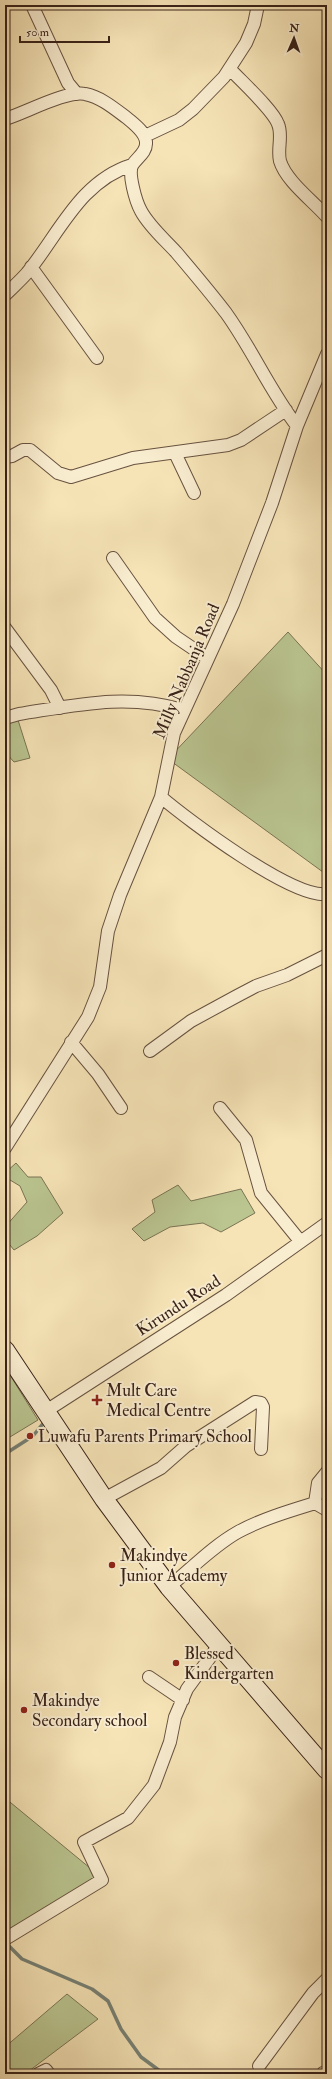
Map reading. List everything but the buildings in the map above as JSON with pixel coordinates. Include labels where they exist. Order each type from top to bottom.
[{"type":"main road","points":[[5,1350],[104,1499],[169,1587],[327,1770]]},
{"type":"street","points":[[32,5],[68,83],[78,94]]},
{"type":"street","points":[[146,136],[179,120],[193,109],[230,69],[246,43],[254,24],[258,5]]},
{"type":"street","points":[[230,69],[260,99],[278,124],[280,161],[288,176],[327,217]]},
{"type":"street","points":[[5,119],[72,94],[85,94],[96,97],[112,107],[132,122],[146,136],[144,152],[132,165],[111,174],[80,199],[31,267],[5,295]]},
{"type":"street","points":[[132,165],[132,183],[140,210],[148,222],[188,266],[226,314],[254,355],[297,426]]},
{"type":"street","points":[[31,267],[97,358]]},
{"type":"street","name":"Milly Nabbanja Road","points":[[5,1148],[88,1017],[96,999],[100,987],[108,931],[120,895],[161,797],[173,739],[183,710],[233,604],[272,502],[297,426],[327,354]]},
{"type":"street","points":[[5,456],[12,456],[23,450],[30,450],[58,473],[71,477],[133,458],[228,445],[241,440],[286,410]]},
{"type":"street","points":[[175,453],[194,493]]},
{"type":"street","points":[[113,558],[155,618],[176,637],[207,658]]},
{"type":"street","points":[[5,628],[51,690],[60,708]]},
{"type":"street","points":[[5,718],[60,708],[128,700],[160,703],[183,710]]},
{"type":"street","points":[[161,797],[220,842],[255,864],[313,893],[327,894]]},
{"type":"street","points":[[150,1050],[191,1021],[237,996],[256,986],[287,975],[327,955]]},
{"type":"street","points":[[71,1042],[98,1074],[121,1108]]},
{"type":"street","points":[[220,1108],[246,1140],[261,1193],[300,1241]]},
{"type":"street","name":"Kirundu Road","points":[[46,1411],[226,1295],[327,1223]]},
{"type":"street","points":[[104,1499],[161,1468],[186,1446],[255,1402],[261,1403],[263,1407],[261,1449]]},
{"type":"street","points":[[315,1503],[318,1483],[327,1472]]},
{"type":"street","points":[[169,1587],[237,1533],[271,1517],[315,1503],[327,1510]]},
{"type":"street","points":[[6,1939],[102,1880],[84,1842],[128,1818],[154,1785],[170,1742],[175,1717],[187,1689],[198,1671],[219,1645]]},
{"type":"street","points":[[149,1677],[183,1700]]},
{"type":"street","points":[[259,2066],[313,1993],[327,1979]]},
{"type":"street","points":[[38,2074],[46,2070],[49,2074]]},
{"type":"green space","points":[[288,632],[327,675],[327,875],[168,759]]},
{"type":"green space","points":[[18,720],[30,758],[14,762],[5,752],[5,724]]},
{"type":"green space","points":[[16,1163],[28,1177],[41,1177],[63,1213],[37,1236],[14,1250],[5,1239],[5,1227],[27,1202],[20,1186],[5,1177],[5,1173]]},
{"type":"green space","points":[[178,1185],[191,1201],[241,1189],[255,1213],[221,1232],[203,1223],[170,1227],[144,1241],[132,1229],[155,1212],[152,1200]]},
{"type":"green space","points":[[5,1367],[38,1420],[5,1440]]},
{"type":"green space","points":[[5,1798],[90,1868],[95,1879],[5,1932]]},
{"type":"green space","points":[[67,1994],[98,2019],[25,2074],[5,2074],[5,2047]]},
{"type":"waterway","points":[[5,1454],[33,1436],[45,1421]]},
{"type":"waterway","points":[[5,1942],[22,1959],[92,1989],[108,2001],[121,2029],[141,2057],[164,2074]]},
{"type":"place","name":"Mult Care Medical Centre","points":[[97,1400]]},
{"type":"place","name":"Luwafu Parents Primary School","points":[[30,1436]]},
{"type":"place","name":"Makindye Junior Academy","points":[[112,1565]]},
{"type":"place","name":"Blessed Kindergarten","points":[[176,1663]]},
{"type":"place","name":"Makindye Secondary school","points":[[24,1710]]}]
